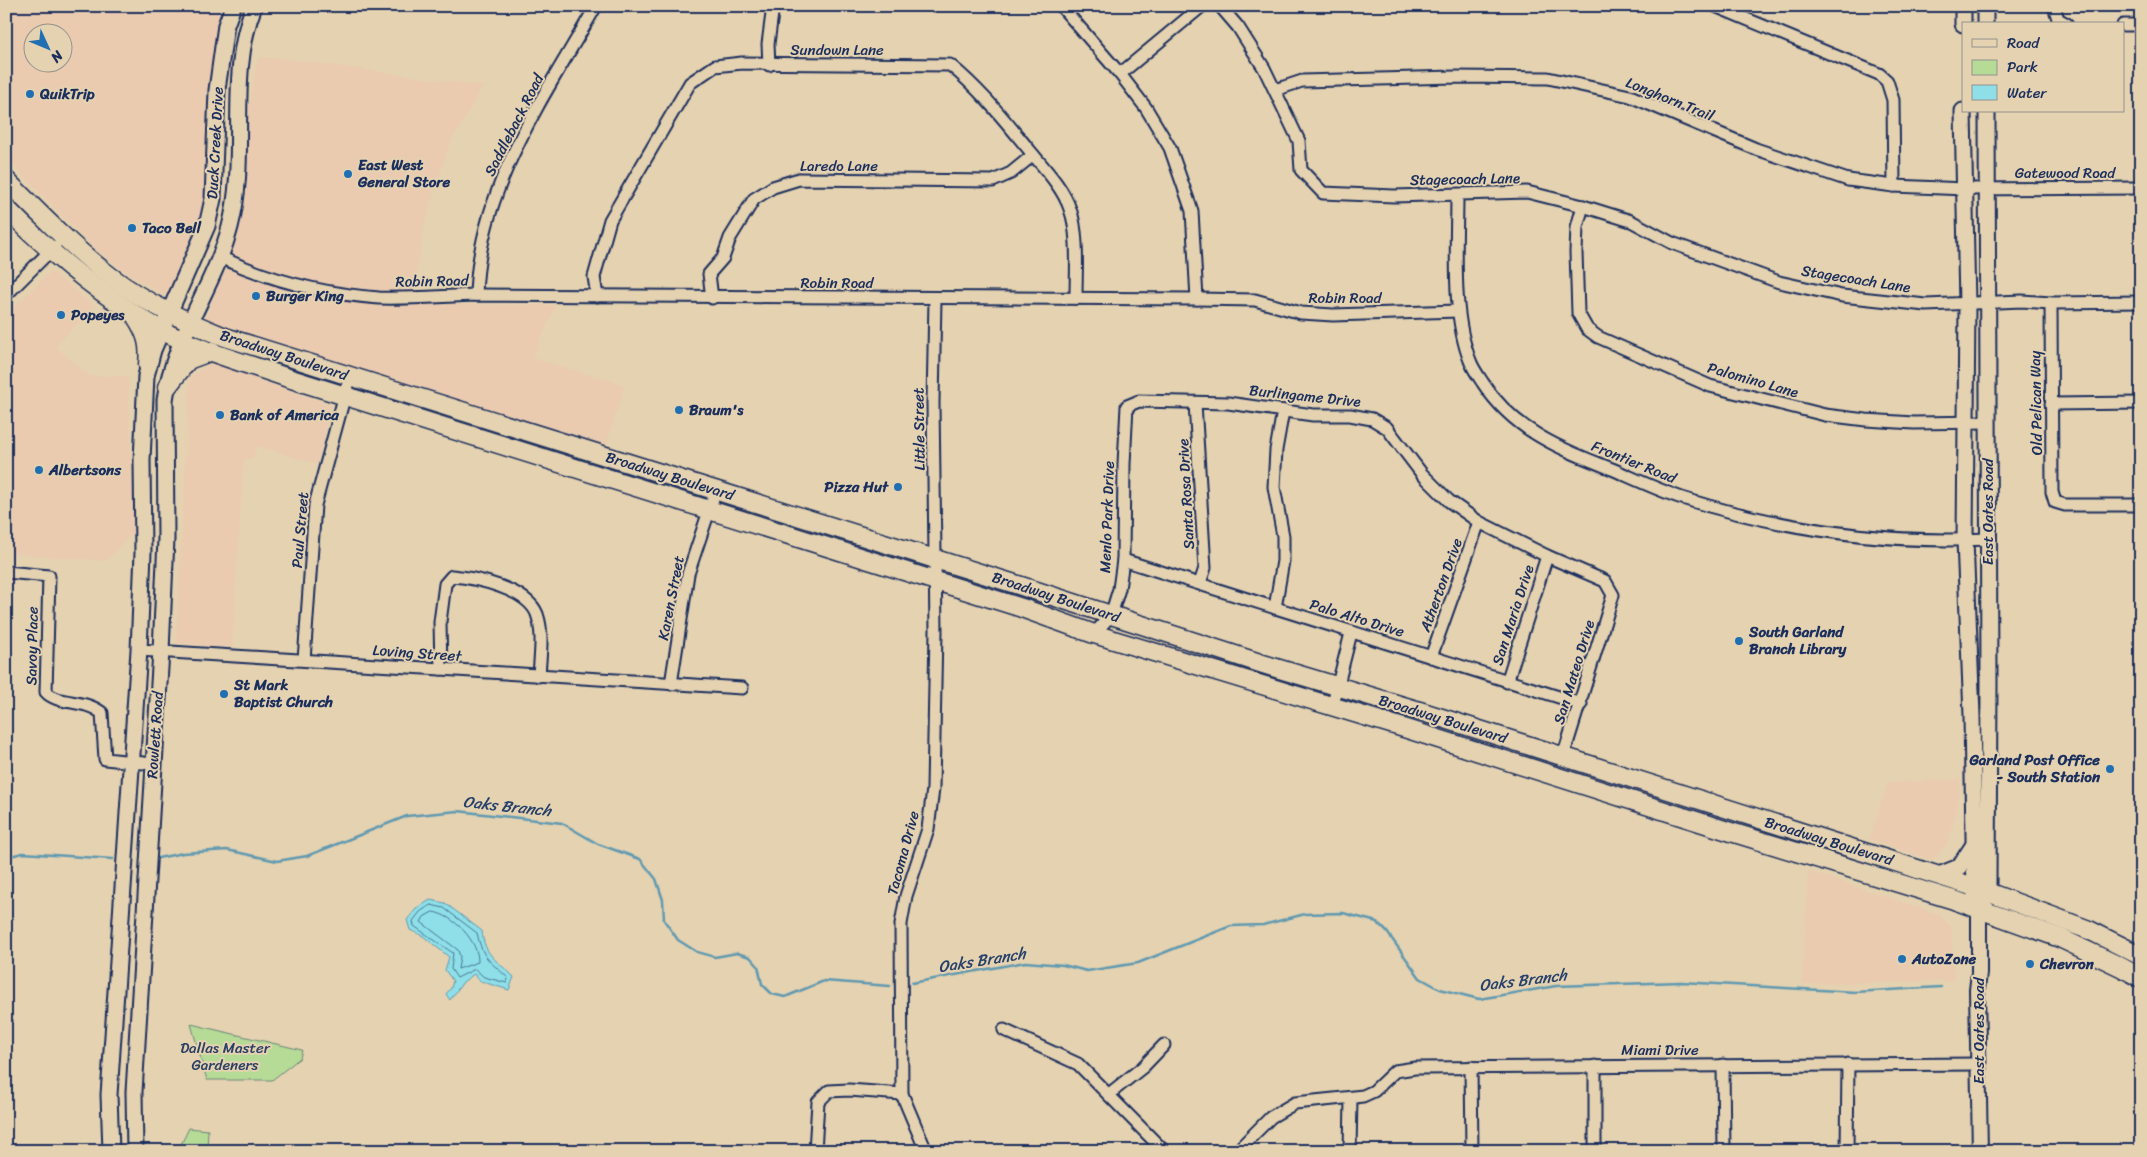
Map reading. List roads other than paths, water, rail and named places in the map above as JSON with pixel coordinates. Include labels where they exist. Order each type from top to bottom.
[{"type":"main road","name":"Duck Creek Drive","points":[[162,330],[204,238],[213,199],[217,90],[226,26],[232,6]]},
{"type":"main road","name":"Duck Creek Drive","points":[[191,323],[207,292],[230,227],[235,199],[238,90],[248,20],[254,6]]},
{"type":"main road","points":[[1963,6],[1964,22]]},
{"type":"main road","points":[[1985,6],[1985,22]]},
{"type":"main road","name":"East Oates Road","points":[[1964,112],[1967,305],[1965,540],[1972,716],[1974,845],[1981,889]]},
{"type":"main road","name":"East Oates Road","points":[[1979,910],[1989,716],[1989,188],[1987,112]]},
{"type":"main road","name":"Broadway Boulevard","points":[[6,180],[63,238],[112,278],[170,313],[225,337],[1981,889],[2089,930],[2141,956]]},
{"type":"main road","name":"Broadway Boulevard","points":[[6,208],[49,252],[95,288],[162,330],[212,351],[471,436],[1022,608],[1094,634],[1945,897],[2060,938],[2121,966],[2141,978]]},
{"type":"main road","points":[[133,312],[146,333],[150,345],[148,365]]},
{"type":"main road","name":"Rowlett Road","points":[[135,1151],[134,1092],[152,764],[161,651],[165,512],[164,424],[167,387],[183,340],[191,323]]},
{"type":"main road","name":"Rowlett Road","points":[[111,1151],[109,1095],[139,650],[143,552],[143,402],[148,365],[162,330]]},
{"type":"main road","points":[[167,387],[188,360],[212,351]]},
{"type":"main road","points":[[471,436],[478,416]]},
{"type":"main road","points":[[142,512],[165,512]]},
{"type":"main road","points":[[1972,716],[1989,716]]},
{"type":"main road","points":[[1939,876],[1959,867],[1974,845]]},
{"type":"main road","points":[[114,1008],[139,1010]]},
{"type":"street","name":"Saddleback Road","points":[[476,295],[476,267],[489,211],[510,159],[596,6]]},
{"type":"street","points":[[769,65],[768,44],[773,6]]},
{"type":"street","points":[[1061,6],[1120,74],[1170,148],[1192,211],[1197,299]]},
{"type":"street","points":[[1120,74],[1202,6]]},
{"type":"street","name":"Stagecoach Lane","points":[[1220,6],[1238,27],[1264,68],[1299,141],[1301,170],[1323,194],[1394,196],[1527,192],[1583,206],[1631,222],[1672,243],[1779,282],[1842,296],[1926,304],[1967,305],[2022,301],[2051,303],[2141,302]]},
{"type":"street","points":[[1714,6],[1879,74],[1887,81],[1893,100],[1894,186]]},
{"type":"street","points":[[2054,6],[2058,19],[2063,22]]},
{"type":"street","points":[[2124,25],[2141,25]]},
{"type":"street","name":"Sundown Lane","points":[[597,296],[594,278],[610,220],[690,83],[714,66],[742,63],[769,65],[950,65],[971,82],[997,110],[1062,193],[1071,210],[1076,297]]},
{"type":"street","name":"Longhorn Trail","points":[[1275,90],[1302,81],[1455,77],[1548,78],[1630,96],[1756,149],[1848,180],[1894,186],[1965,189],[1989,188]]},
{"type":"street","name":"Laredo Lane","points":[[712,298],[709,274],[723,258],[730,238],[754,199],[773,187],[799,179],[993,181],[1011,173],[1033,155]]},
{"type":"street","name":"Gatewood Road","points":[[1989,188],[2141,188]]},
{"type":"street","name":"Frontier Road","points":[[1457,195],[1458,311],[1471,364],[1492,397],[1511,417],[1533,434],[1586,459],[1681,497],[1772,523],[1859,536],[1919,540],[1988,539]]},
{"type":"street","name":"Palomino Lane","points":[[1583,206],[1577,227],[1578,313],[1587,329],[1598,337],[1710,386],[1825,415],[1905,422],[1988,422]]},
{"type":"street","points":[[6,296],[63,238]]},
{"type":"street","name":"Robin Road","points":[[220,257],[244,268],[300,286],[371,296],[476,295],[935,299],[1076,297],[1255,300],[1301,313],[1333,315],[1458,311]]},
{"type":"street","name":"Little Street","points":[[935,299],[933,403],[936,559]]},
{"type":"street","name":"Old Pelican Way","points":[[2051,303],[2052,492],[2055,502],[2065,505],[2141,505]]},
{"type":"street","name":"Paul Street","points":[[304,660],[315,505],[350,376]]},
{"type":"street","name":"Burlingame Drive","points":[[1139,401],[1228,403],[1283,411],[1350,415],[1372,419],[1387,428],[1422,474],[1449,501],[1479,522],[1547,556],[1605,581],[1613,595]]},
{"type":"street","name":"Menlo Park Drive","points":[[1094,634],[1111,615],[1119,589],[1123,560],[1127,406],[1139,401]]},
{"type":"street","name":"Santa Rosa Drive","points":[[1196,402],[1205,568],[1200,583]]},
{"type":"street","points":[[2052,404],[2141,403]]},
{"type":"street","points":[[1275,608],[1283,561],[1283,536],[1274,487],[1276,450],[1283,411]]},
{"type":"street","name":"Karen Street","points":[[671,684],[688,574],[716,490]]},
{"type":"street","name":"Atherton Drive","points":[[1431,657],[1479,522]]},
{"type":"street","name":"San Maria Drive","points":[[1507,682],[1547,556]]},
{"type":"street","name":"Tacoma Drive","points":[[926,1151],[902,1094],[901,924],[906,896],[928,828],[932,789],[936,559]]},
{"type":"street","name":"Palo Alto Drive","points":[[1123,560],[1581,704]]},
{"type":"street","name":"Savoy Place","points":[[6,572],[49,576],[46,692],[51,697],[94,706],[102,713],[104,759],[152,764]]},
{"type":"street","points":[[441,669],[440,622],[445,584],[452,576],[494,584],[526,599],[537,613],[541,637],[539,676]]},
{"type":"street","name":"San Mateo Drive","points":[[1563,757],[1581,704],[1613,595]]},
{"type":"street","points":[[1332,708],[1352,633]]},
{"type":"street","name":"Loving Street","points":[[139,650],[742,688]]},
{"type":"street","name":"East Oates Road","points":[[1979,910],[1979,973],[1977,990],[1980,1151]]},
{"type":"street","points":[[1004,1030],[1078,1064],[1164,1151]]},
{"type":"street","points":[[1109,1094],[1143,1067],[1164,1044]]},
{"type":"street","points":[[1847,1151],[1848,1064]]},
{"type":"street","name":"Miami Drive","points":[[1237,1151],[1271,1117],[1295,1103],[1351,1098],[1374,1091],[1395,1071],[1415,1068],[1979,1064]]},
{"type":"street","points":[[1723,1065],[1724,1151]]},
{"type":"street","points":[[1595,1066],[1595,1151]]},
{"type":"street","points":[[1471,1067],[1472,1151]]},
{"type":"street","points":[[815,1151],[818,1102],[829,1091],[849,1090],[902,1094]]},
{"type":"street","points":[[1350,1151],[1351,1098]]},
{"type":"water","points":[[430,900],[445,903],[482,931],[483,939],[489,952],[514,977],[509,990],[480,981],[474,974],[463,982],[450,1000],[446,994],[451,988],[453,981],[445,970],[449,957],[423,936],[410,930],[407,920],[416,909]]},
{"type":"waterway","name":"Oaks Branch","points":[[158,858],[183,853],[227,850],[277,861],[307,856],[407,816],[458,811],[562,823],[598,844],[640,859],[656,879],[663,900],[664,920],[678,940],[697,952],[715,957],[737,953],[750,957],[758,966],[762,984],[772,994],[785,997],[824,981],[890,986]]},
{"type":"waterway","name":"Oaks Branch","points":[[6,857],[23,853],[113,859]]},
{"type":"waterway","name":"Oaks Branch","points":[[912,983],[1025,962],[1063,965],[1087,971],[1138,963],[1231,926],[1263,925],[1305,914],[1343,913],[1377,922],[1387,932],[1420,978],[1440,989],[1479,999],[1556,986],[1681,982],[1855,992],[1941,987]]},
{"type":"place","name":"QuikTrip","points":[[30,94]]},
{"type":"place","name":"East West General Store","points":[[348,174]]},
{"type":"place","name":"Taco Bell","points":[[132,228]]},
{"type":"place","name":"Burger King","points":[[256,296]]},
{"type":"place","name":"Popeyes","points":[[61,315]]},
{"type":"place","name":"Braum's","points":[[679,410]]},
{"type":"place","name":"Bank of America","points":[[220,415]]},
{"type":"place","name":"Albertsons","points":[[39,470]]},
{"type":"place","name":"Pizza Hut","points":[[898,487]]},
{"type":"place","name":"South Garland Branch Library","points":[[1739,641]]},
{"type":"place","name":"St Mark Baptist Church","points":[[224,694]]},
{"type":"place","name":"Garland Post Office - South Station","points":[[2110,769]]},
{"type":"place","name":"AutoZone","points":[[1902,959]]},
{"type":"place","name":"Chevron","points":[[2030,964]]},
{"type":"park label","name":"Dallas Master Gardeners","points":[[225,1056]]}]
